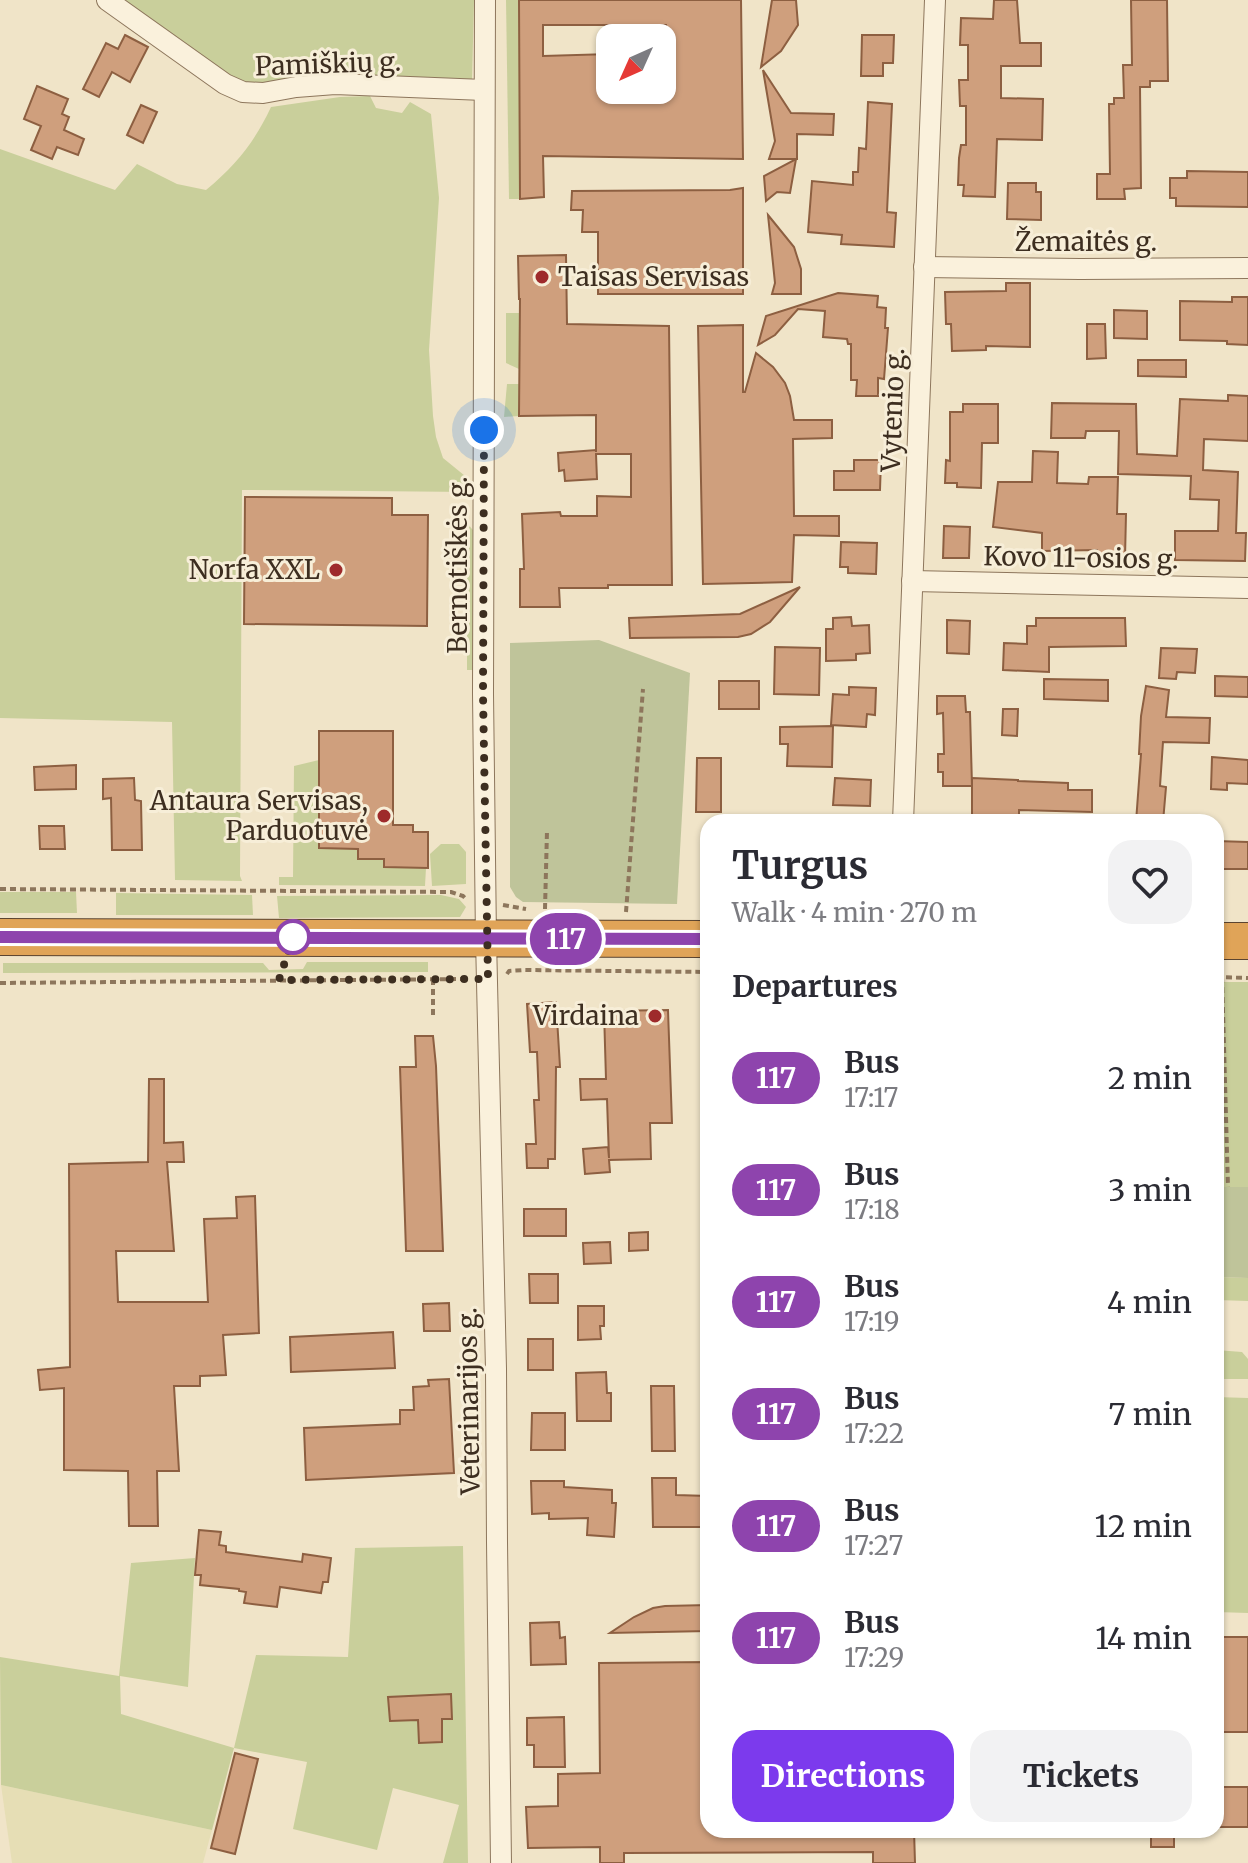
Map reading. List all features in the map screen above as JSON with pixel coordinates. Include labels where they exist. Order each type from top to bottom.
[{"type":"highway","points":[[0,937],[486,922],[700,938]]},
{"type":"highway","points":[[1224,941],[1248,941]]},
{"type":"street","name":"Pamiškių g.","points":[[107,0],[225,84],[243,92],[263,93],[335,84],[484,90]]},
{"type":"street","name":"Bernotiškės g.","points":[[485,0],[483,694],[486,922]]},
{"type":"street","name":"Vytenio g.","points":[[903,814],[935,0]]},
{"type":"street","name":"Žemaitės g.","points":[[924,267],[1248,268]]},
{"type":"street","name":"Kovo 11-osios g.","points":[[912,581],[1248,588]]},
{"type":"street","name":"Veterinarijos g.","points":[[486,922],[496,1369],[501,1863]]},
{"type":"path","points":[[626,912],[643,689]]},
{"type":"path","points":[[545,909],[547,831]]},
{"type":"path","points":[[0,889],[451,892],[463,896],[486,922],[507,905],[526,909]]},
{"type":"path","points":[[0,983],[502,979],[509,971],[524,970],[700,972]]},
{"type":"path","points":[[1224,977],[1248,978]]},
{"type":"path","points":[[433,979],[433,1016]]},
{"type":"path","points":[[1224,1094],[1228,1187]]},
{"type":"shaded area","points":[[1,1785],[212,1830],[203,1863],[12,1863]]},
{"type":"green space","points":[[120,0],[474,0],[472,82],[252,86],[229,78]]},
{"type":"green space","points":[[506,0],[519,0],[520,199],[509,199]]},
{"type":"green space","points":[[370,96],[376,108],[402,113],[410,102],[431,114],[439,198],[429,350],[433,416],[443,458],[470,480],[471,492],[242,490],[242,881],[175,880],[172,722],[0,718],[0,149],[115,190],[137,164],[177,184],[206,190],[243,153],[271,107]]},
{"type":"green space","points":[[506,313],[520,313],[519,369],[506,363]]},
{"type":"green space","points":[[507,384],[519,384],[519,416],[504,417]]},
{"type":"green space","points":[[467,523],[477,535],[476,670],[467,670]]},
{"type":"green space","points":[[599,640],[690,673],[677,904],[523,902],[510,887],[510,643]]},
{"type":"green space","points":[[319,760],[319,848],[358,849],[358,859],[384,859],[385,867],[426,868],[425,886],[279,885],[279,877],[293,877],[294,766]]},
{"type":"green space","points":[[441,844],[459,844],[466,852],[466,884],[432,886],[430,854]]},
{"type":"green space","points":[[0,892],[76,892],[77,913],[0,913]]},
{"type":"green space","points":[[116,893],[252,895],[253,915],[116,915]]},
{"type":"green space","points":[[441,895],[459,899],[466,907],[460,917],[279,918],[277,896]]},
{"type":"green space","points":[[307,962],[428,962],[428,972],[3,973],[3,963],[263,963],[269,970],[303,969]]},
{"type":"green space","points":[[1224,982],[1248,982],[1248,1187],[1224,1187]]},
{"type":"green space","points":[[1224,1187],[1248,1187],[1248,1278],[1224,1277]]},
{"type":"green space","points":[[1224,1277],[1248,1278],[1248,1301],[1224,1300]]},
{"type":"green space","points":[[1224,1351],[1242,1352],[1248,1359],[1248,1379],[1224,1379]]},
{"type":"green space","points":[[1224,1397],[1248,1398],[1248,1613],[1224,1612]]},
{"type":"green space","points":[[463,1546],[468,1863],[443,1863],[459,1805],[393,1788],[377,1850],[293,1829],[307,1762],[234,1748],[256,1655],[348,1657],[355,1548]]},
{"type":"green space","points":[[195,1558],[188,1687],[120,1676],[121,1714],[234,1748],[212,1830],[1,1785],[0,1657],[119,1676],[131,1563]]},
{"type":"building","points":[[519,0],[741,0],[743,159],[543,156],[544,197],[520,199]]},
{"type":"building","points":[[772,0],[796,0],[798,25],[781,51],[761,67]]},
{"type":"building","points":[[994,0],[1017,0],[1020,43],[1041,43],[1041,66],[1001,66],[1001,98],[1043,99],[1042,140],[997,139],[995,197],[963,196],[964,185],[958,185],[961,145],[966,145],[966,106],[960,106],[959,80],[968,80],[968,45],[960,45],[961,18],[993,19]]},
{"type":"building","points":[[1131,0],[1167,0],[1168,81],[1150,81],[1150,87],[1140,87],[1141,188],[1124,189],[1125,199],[1097,199],[1097,174],[1110,174],[1109,104],[1114,104],[1114,98],[1124,98],[1123,65],[1132,65]]},
{"type":"building","points":[[125,35],[148,47],[130,82],[112,72],[99,97],[83,89],[106,43],[118,49]]},
{"type":"building","points":[[862,35],[894,35],[893,63],[883,63],[883,76],[861,76]]},
{"type":"building","points":[[763,70],[791,113],[834,114],[833,135],[797,134],[797,159],[769,159],[775,141]]},
{"type":"building","points":[[37,86],[68,99],[62,114],[69,117],[64,130],[84,139],[78,155],[57,147],[52,159],[31,150],[41,126],[24,119]]},
{"type":"building","points":[[868,102],[892,104],[887,212],[896,213],[894,247],[841,244],[842,235],[808,232],[812,181],[853,185],[853,172],[858,172],[859,148],[866,149]]},
{"type":"building","points":[[141,105],[157,112],[143,143],[127,135]]},
{"type":"building","points":[[796,159],[790,193],[777,192],[766,201],[764,176]]},
{"type":"building","points":[[1187,171],[1248,172],[1248,207],[1176,206],[1176,198],[1170,198],[1170,178],[1187,178]]},
{"type":"building","points":[[1008,183],[1036,183],[1036,192],[1041,192],[1041,220],[1007,219]]},
{"type":"building","points":[[743,188],[743,294],[598,294],[598,232],[582,232],[583,210],[571,210],[572,191]]},
{"type":"building","points":[[768,215],[794,247],[801,269],[801,294],[772,294],[775,283]]},
{"type":"building","points":[[566,255],[567,324],[669,326],[672,585],[559,588],[560,607],[520,607],[520,569],[524,569],[522,514],[560,512],[561,516],[597,516],[597,496],[631,497],[631,454],[596,454],[597,479],[565,481],[564,470],[559,471],[558,453],[596,450],[596,415],[519,416],[518,256]]},
{"type":"building","points":[[1006,283],[1030,283],[1030,347],[986,346],[986,350],[952,351],[951,324],[946,324],[945,292],[1006,291]]},
{"type":"building","points":[[838,293],[878,296],[877,307],[886,308],[885,328],[888,328],[884,379],[878,378],[878,396],[856,396],[857,380],[851,380],[851,344],[847,339],[823,337],[825,311],[798,309],[775,335],[758,345],[766,316]]},
{"type":"building","points":[[1232,297],[1248,297],[1248,345],[1227,344],[1227,341],[1180,340],[1180,301],[1232,302]]},
{"type":"building","points":[[1114,310],[1147,311],[1147,339],[1114,338]]},
{"type":"building","points":[[1087,324],[1105,324],[1106,358],[1087,359]]},
{"type":"building","points":[[743,325],[743,392],[756,353],[773,367],[785,383],[794,420],[832,420],[832,438],[793,439],[794,516],[839,516],[839,536],[794,535],[792,582],[703,584],[698,326]]},
{"type":"building","points":[[1138,360],[1186,360],[1186,377],[1138,376]]},
{"type":"building","points":[[1228,395],[1248,396],[1248,441],[1204,439],[1203,470],[1238,472],[1236,533],[1246,533],[1245,561],[1175,560],[1175,531],[1218,531],[1219,500],[1190,499],[1191,476],[1118,474],[1119,431],[1086,431],[1085,438],[1051,438],[1052,403],[1136,404],[1137,454],[1177,456],[1180,399],[1228,401]]},
{"type":"building","points":[[963,404],[998,404],[998,443],[982,443],[981,488],[945,483],[946,460],[950,461],[950,412],[963,412]]},
{"type":"building","points":[[1033,451],[1058,452],[1057,483],[1088,484],[1089,477],[1118,477],[1117,514],[1126,514],[1125,558],[1097,558],[1097,550],[1042,551],[1042,533],[993,527],[998,482],[1032,482]]},
{"type":"building","points":[[854,460],[881,460],[880,490],[834,490],[834,471],[854,471]]},
{"type":"building","name":"Norfa XXL","points":[[245,497],[392,498],[392,515],[428,515],[427,626],[244,624]]},
{"type":"building","points":[[944,526],[970,527],[969,558],[943,558]]},
{"type":"building","points":[[841,542],[877,543],[876,574],[848,573],[848,567],[840,567]]},
{"type":"building","points":[[800,587],[770,622],[751,634],[738,637],[630,638],[629,618],[740,614]]},
{"type":"building","points":[[851,617],[852,626],[869,625],[870,653],[856,654],[856,660],[826,661],[826,629],[833,629],[833,618]]},
{"type":"building","points":[[1036,618],[1125,618],[1126,646],[1049,647],[1049,672],[1003,670],[1004,643],[1027,644],[1027,626],[1036,626]]},
{"type":"building","points":[[947,620],[970,621],[969,654],[947,653]]},
{"type":"building","points":[[775,647],[820,648],[819,695],[774,694]]},
{"type":"building","points":[[1161,648],[1197,649],[1195,673],[1177,672],[1176,679],[1159,678]]},
{"type":"building","points":[[1215,676],[1248,677],[1248,697],[1215,696]]},
{"type":"building","points":[[1044,679],[1108,680],[1108,701],[1044,699]]},
{"type":"building","points":[[719,681],[759,681],[759,709],[719,709]]},
{"type":"building","points":[[1146,686],[1169,690],[1166,717],[1210,718],[1209,743],[1163,742],[1160,786],[1166,787],[1164,814],[1137,814],[1141,716]]},
{"type":"building","points":[[849,687],[876,688],[875,715],[867,714],[866,727],[831,725],[833,694],[849,695]]},
{"type":"building","points":[[937,696],[965,696],[966,712],[970,712],[972,786],[943,786],[943,772],[938,772],[938,754],[944,754],[943,713],[937,714]]},
{"type":"building","points":[[1003,709],[1018,709],[1017,736],[1002,735]]},
{"type":"building","points":[[833,726],[832,767],[787,766],[788,744],[780,744],[780,727]]},
{"type":"building","points":[[319,731],[393,731],[393,825],[413,825],[413,832],[428,832],[428,868],[384,867],[384,859],[358,859],[358,849],[319,848]]},
{"type":"building","points":[[1212,757],[1248,760],[1248,784],[1227,783],[1227,790],[1211,789]]},
{"type":"building","points":[[697,758],[721,758],[721,812],[696,812]]},
{"type":"building","points":[[76,765],[76,789],[35,790],[34,767]]},
{"type":"building","points":[[134,778],[135,800],[141,801],[142,850],[112,850],[111,798],[103,799],[103,779]]},
{"type":"building","points":[[835,778],[871,780],[870,806],[833,805]]},
{"type":"building","points":[[972,778],[1068,783],[1068,790],[1092,790],[1092,812],[1019,810],[1019,814],[972,814]]},
{"type":"building","points":[[39,826],[64,826],[65,849],[40,849]]},
{"type":"building","points":[[1224,841],[1248,842],[1248,869],[1224,869]]},
{"type":"building","points":[[556,1002],[560,1067],[556,1067],[555,1159],[548,1159],[548,1168],[527,1168],[526,1144],[536,1144],[534,1100],[539,1100],[537,1052],[530,1052],[527,1004]]},
{"type":"building","points":[[668,1010],[672,1123],[650,1123],[651,1159],[609,1160],[610,1172],[585,1174],[583,1149],[608,1147],[609,1158],[607,1099],[581,1100],[580,1079],[606,1079],[604,1011]]},
{"type":"building","points":[[415,1036],[433,1036],[443,1251],[406,1251],[400,1067],[416,1067]]},
{"type":"building","points":[[149,1079],[164,1079],[164,1143],[183,1142],[184,1162],[167,1162],[174,1251],[116,1251],[118,1302],[208,1302],[204,1219],[237,1218],[236,1197],[255,1196],[259,1333],[223,1335],[226,1375],[200,1376],[200,1386],[174,1386],[179,1471],[157,1471],[158,1526],[129,1526],[128,1471],[64,1470],[64,1388],[40,1390],[38,1370],[70,1367],[69,1164],[148,1162]]},
{"type":"building","points":[[524,1209],[566,1209],[566,1236],[524,1236]]},
{"type":"building","points":[[648,1232],[648,1250],[629,1251],[629,1233]]},
{"type":"building","points":[[610,1242],[611,1263],[584,1264],[583,1243]]},
{"type":"building","points":[[529,1274],[558,1274],[558,1303],[530,1303]]},
{"type":"building","points":[[449,1303],[450,1331],[424,1331],[423,1304]]},
{"type":"building","points":[[578,1306],[604,1306],[601,1339],[578,1340]]},
{"type":"building","points":[[393,1332],[395,1368],[291,1372],[290,1337]]},
{"type":"building","points":[[528,1339],[553,1339],[553,1370],[528,1370]]},
{"type":"building","points":[[606,1372],[607,1393],[611,1393],[611,1421],[577,1421],[576,1373]]},
{"type":"building","points":[[449,1379],[454,1473],[306,1480],[304,1428],[400,1424],[400,1410],[414,1410],[413,1387],[429,1386],[428,1380]]},
{"type":"building","points":[[651,1386],[674,1386],[675,1451],[652,1451]]},
{"type":"building","points":[[532,1413],[565,1413],[565,1450],[531,1450]]},
{"type":"building","points":[[652,1478],[676,1478],[676,1495],[700,1496],[700,1527],[653,1527]]},
{"type":"building","points":[[531,1481],[564,1481],[564,1487],[612,1490],[612,1503],[616,1503],[614,1537],[587,1535],[588,1518],[549,1519],[549,1513],[532,1514]]},
{"type":"building","points":[[199,1530],[221,1532],[219,1545],[226,1546],[226,1552],[302,1562],[303,1554],[331,1558],[328,1582],[323,1582],[321,1593],[280,1587],[277,1607],[244,1603],[246,1592],[239,1589],[200,1585],[201,1575],[195,1575]]},
{"type":"building","points":[[700,1605],[700,1631],[610,1633],[634,1617],[665,1606]]},
{"type":"building","points":[[559,1622],[560,1638],[565,1637],[566,1664],[531,1665],[530,1623]]},
{"type":"building","points":[[1224,1637],[1248,1637],[1248,1732],[1224,1732]]},
{"type":"building","points":[[700,1662],[700,1838],[914,1838],[915,1863],[873,1863],[873,1852],[624,1853],[624,1863],[600,1863],[600,1847],[528,1848],[526,1807],[558,1806],[558,1774],[600,1773],[599,1663]]},
{"type":"building","points":[[451,1694],[452,1719],[442,1719],[442,1742],[419,1743],[418,1720],[390,1721],[388,1697]]},
{"type":"building","points":[[564,1717],[565,1767],[534,1767],[534,1745],[527,1745],[527,1718]]},
{"type":"building","points":[[235,1753],[258,1759],[235,1854],[211,1848]]},
{"type":"building","points":[[1224,1787],[1248,1787],[1248,1827],[1224,1827]]},
{"type":"building","points":[[1151,1838],[1174,1838],[1174,1847],[1151,1847]]},
{"type":"bus line","name":"117","points":[[0,937],[700,939]]},
{"type":"place","name":"Taisas Servisas","points":[[542,277]]},
{"type":"place","name":"Norfa XXL","points":[[336,570]]},
{"type":"place","name":"Antaura Servisas, Parduotuvė","points":[[384,816]]},
{"type":"place","name":"Virdaina","points":[[655,1016]]},
{"type":"route","points":[[293,937],[279,980],[488,979],[483,694],[484,430]]}]
